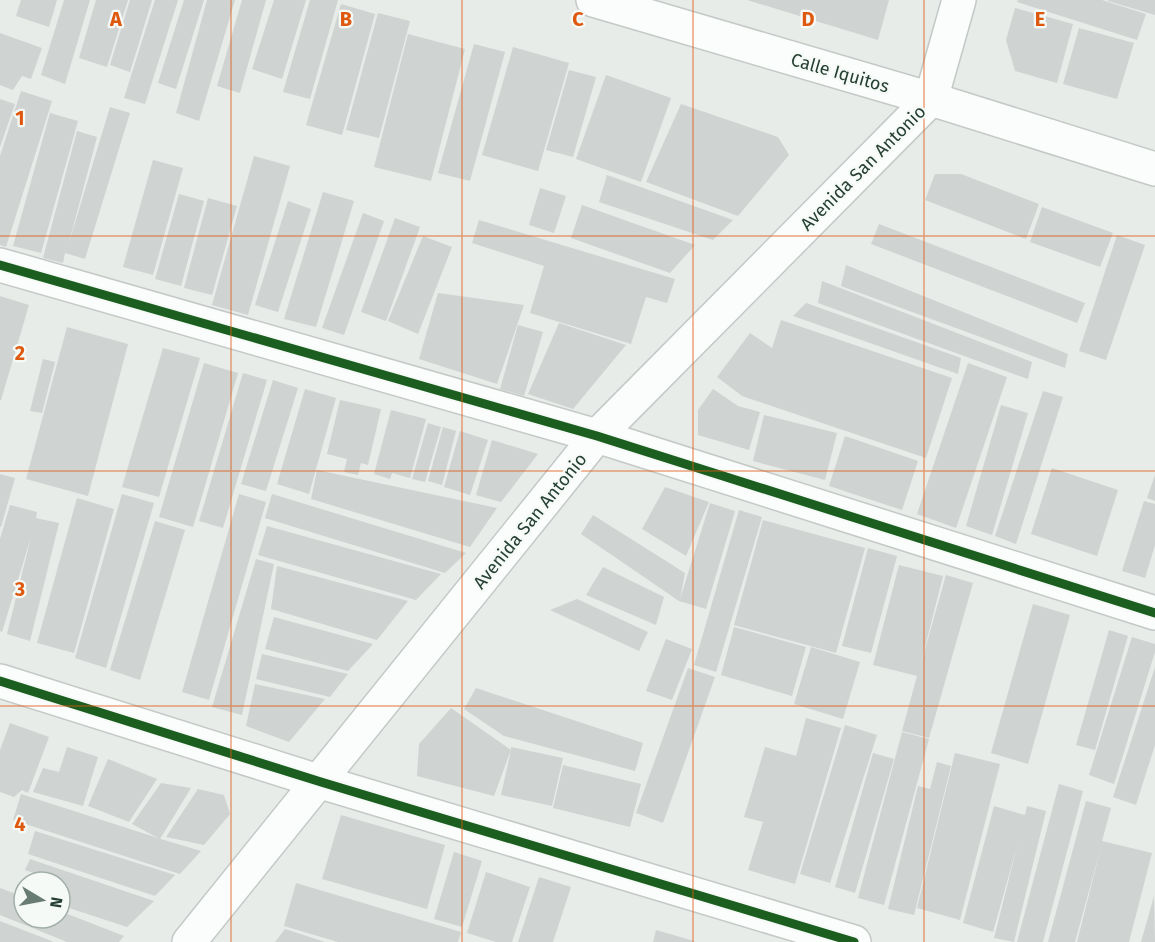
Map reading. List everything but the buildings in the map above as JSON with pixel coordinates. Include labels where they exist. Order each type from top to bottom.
[{"type":"street","name":"Calle Iquitos","points":[[593,0],[931,99],[1155,169]]},
{"type":"street","name":"Avenida San Antonio","points":[[189,942],[321,782],[597,436],[931,99],[959,0]]},
{"type":"street","points":[[0,265],[597,436],[1155,613]]},
{"type":"street","points":[[0,681],[321,782],[854,942]]},
{"type":"cycle path","points":[[0,265],[597,436],[1155,613]]},
{"type":"cycle path","points":[[0,681],[321,782],[854,942]]}]
